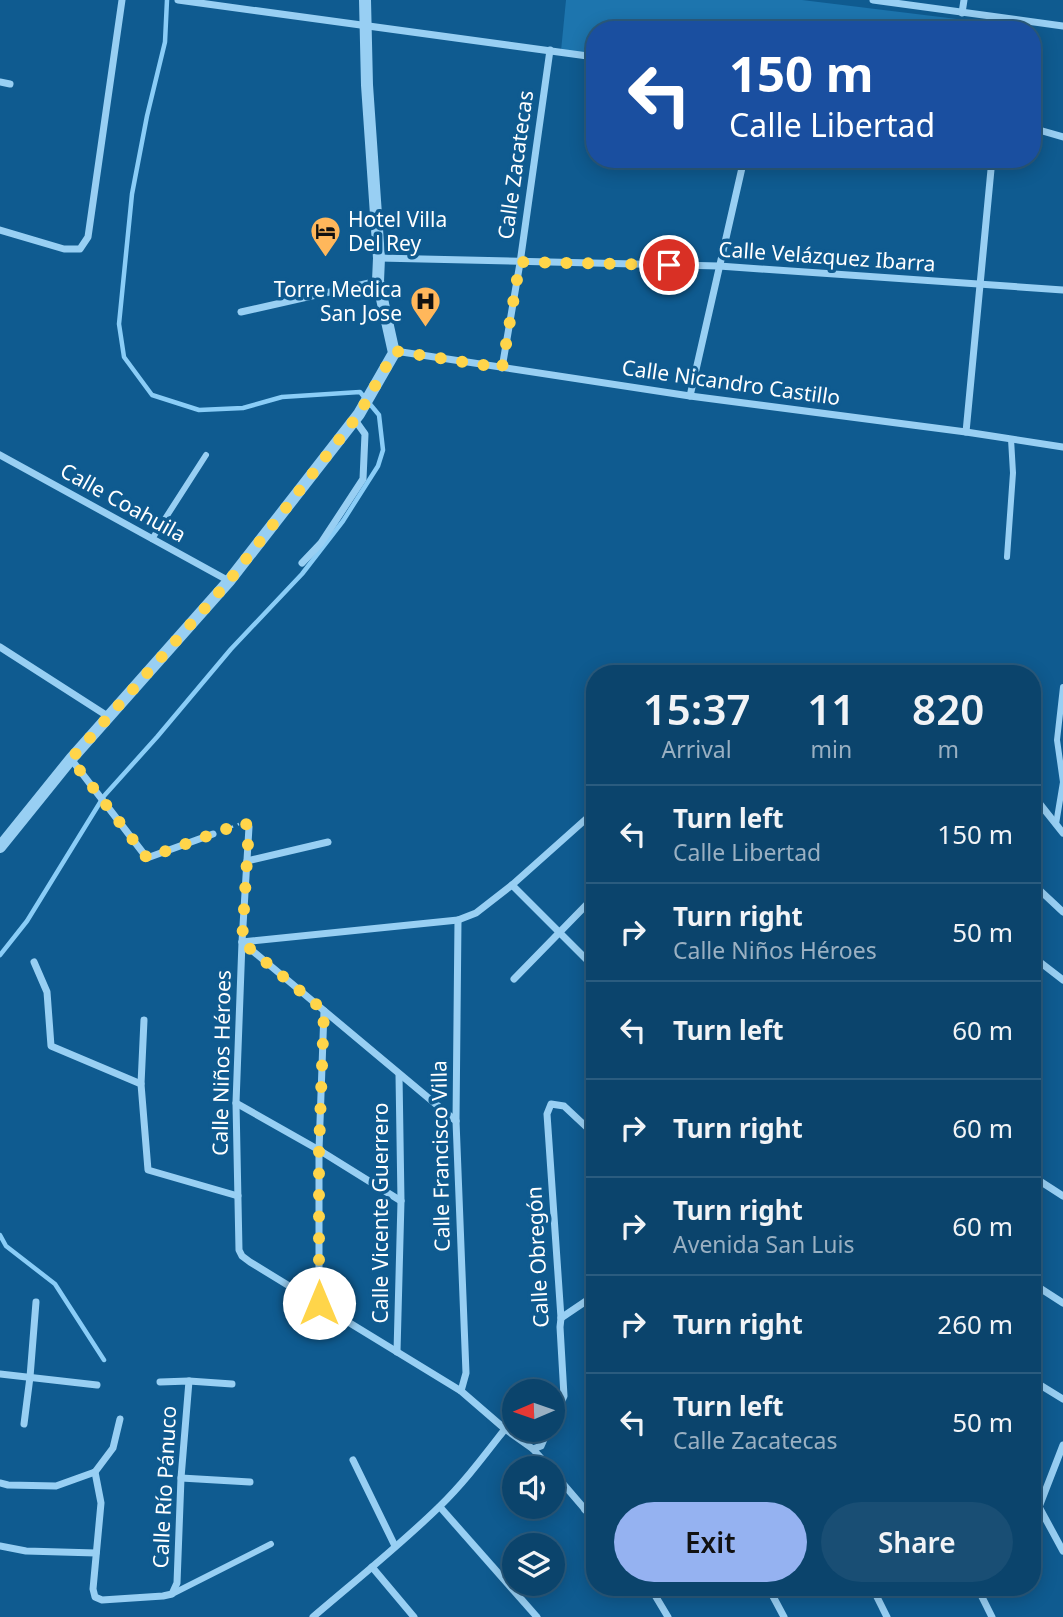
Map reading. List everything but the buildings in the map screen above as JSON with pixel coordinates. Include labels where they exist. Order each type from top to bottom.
[{"type":"street","points":[[0,230],[64,249],[80,249],[88,237],[122,0]]},
{"type":"street","points":[[178,0],[586,56]]},
{"type":"street","points":[[0,847],[71,759],[229,581],[357,417],[395,352],[378,281],[365,0]]},
{"type":"street","points":[[873,0],[1024,21]]},
{"type":"street","points":[[962,13],[964,0]]},
{"type":"street","points":[[1041,23],[1063,26]]},
{"type":"street","name":"Calle Zacatecas","points":[[502,368],[550,50]]},
{"type":"street","points":[[0,82],[10,84]]},
{"type":"street","points":[[1041,131],[1063,137]]},
{"type":"street","points":[[690,396],[742,168]]},
{"type":"street","points":[[967,432],[991,168]]},
{"type":"street","name":"Calle Velázquez Ibarra","points":[[379,258],[719,266],[1063,290]]},
{"type":"street","points":[[241,312],[378,281]]},
{"type":"street","name":"Calle Nicandro Castillo","points":[[395,352],[1063,447]]},
{"type":"street","points":[[302,563],[321,543],[363,479],[365,434],[357,417]]},
{"type":"street","points":[[1007,557],[1013,473],[1011,439]]},
{"type":"street","points":[[152,539],[206,455]]},
{"type":"street","name":"Calle Coahuila","points":[[0,456],[229,581]]},
{"type":"street","points":[[0,647],[109,717]]},
{"type":"street","points":[[1056,824],[1063,782],[1057,740],[1063,687]]},
{"type":"street","points":[[71,759],[147,858],[213,834]]},
{"type":"street","points":[[1041,805],[1063,833]]},
{"type":"street","points":[[242,942],[458,920],[476,913],[512,885],[586,819]]},
{"type":"street","name":"Calle Niños Héroes","points":[[249,827],[236,1103],[239,1250],[242,1256],[319,1303]]},
{"type":"street","points":[[247,861],[328,842]]},
{"type":"street","points":[[512,885],[586,959]]},
{"type":"street","points":[[1041,891],[1063,912]]},
{"type":"street","points":[[514,979],[586,905]]},
{"type":"street","name":"Calle Francisco Villa","points":[[458,920],[456,1121],[466,1373],[461,1391]]},
{"type":"street","points":[[242,942],[456,1121]]},
{"type":"street","points":[[34,962],[47,992],[51,1046],[141,1084]]},
{"type":"street","points":[[1041,963],[1063,980]]},
{"type":"street","points":[[324,1011],[319,1150],[319,1303],[461,1391],[502,1426]]},
{"type":"street","points":[[144,1020],[141,1084],[148,1170],[237,1196]]},
{"type":"street","name":"Calle Vicente Guerrero","points":[[397,1352],[401,1201],[399,1075]]},
{"type":"street","points":[[236,1103],[401,1201]]},
{"type":"street","name":"Calle Obregón","points":[[563,1379],[547,1114],[551,1104],[564,1106],[586,1127]]},
{"type":"street","points":[[1041,1183],[1063,1196]]},
{"type":"street","points":[[1041,1289],[1063,1303]]},
{"type":"street","points":[[561,1318],[586,1301]]},
{"type":"street","points":[[24,1424],[36,1302]]},
{"type":"street","points":[[0,1374],[96,1385]]},
{"type":"street","name":"Calle Río Pánuco","points":[[172,1594],[177,1583],[181,1478],[189,1381]]},
{"type":"street","points":[[160,1382],[232,1384]]},
{"type":"street","points":[[1041,1386],[1063,1399]]},
{"type":"street","points":[[0,1483],[56,1486],[95,1472],[113,1448],[120,1419]]},
{"type":"street","points":[[313,1617],[440,1507],[502,1433]]},
{"type":"street","points":[[523,1442],[539,1456]]},
{"type":"street","points":[[533,1449],[541,1446],[543,1442]]},
{"type":"street","points":[[1041,1504],[1063,1445]]},
{"type":"street","points":[[354,1460],[396,1546]]},
{"type":"street","points":[[95,1472],[101,1503],[93,1589],[95,1597],[102,1600],[172,1594],[271,1544]]},
{"type":"street","points":[[181,1478],[250,1482]]},
{"type":"street","points":[[565,1486],[585,1510]]},
{"type":"street","points":[[440,1507],[537,1617]]},
{"type":"street","points":[[1041,1509],[1063,1551]]},
{"type":"street","points":[[0,1546],[26,1551],[96,1553]]},
{"type":"street","points":[[372,1567],[414,1617]]},
{"type":"street","points":[[655,1596],[668,1617]]},
{"type":"street","points":[[773,1596],[784,1617]]},
{"type":"street","points":[[876,1596],[887,1617]]},
{"type":"street","points":[[982,1596],[992,1617]]},
{"type":"path","points":[[213,834],[245,823],[249,827]]},
{"type":"shaded area","points":[[566,0],[802,0],[973,21],[586,21],[586,55],[561,51]]},
{"type":"waterway","points":[[0,955],[27,921],[104,796],[231,649],[302,574],[343,521],[378,466],[383,450],[379,415],[360,392],[282,397],[243,408],[199,410],[152,395],[124,357],[119,324],[132,194],[165,42],[167,0]]},
{"type":"waterway","points":[[0,1235],[6,1246],[55,1284],[104,1360]]},
{"type":"place","name":"Hotel Villa Del Rey","points":[[325,259]]},
{"type":"place","name":"Torre Medica San Jose","points":[[425,329]]},
{"type":"route","points":[[319,1303],[319,1150],[324,1011],[242,942],[249,827],[245,823],[240,824],[147,858],[71,759],[229,581],[359,414],[395,351],[502,368],[520,262],[669,265]]}]
